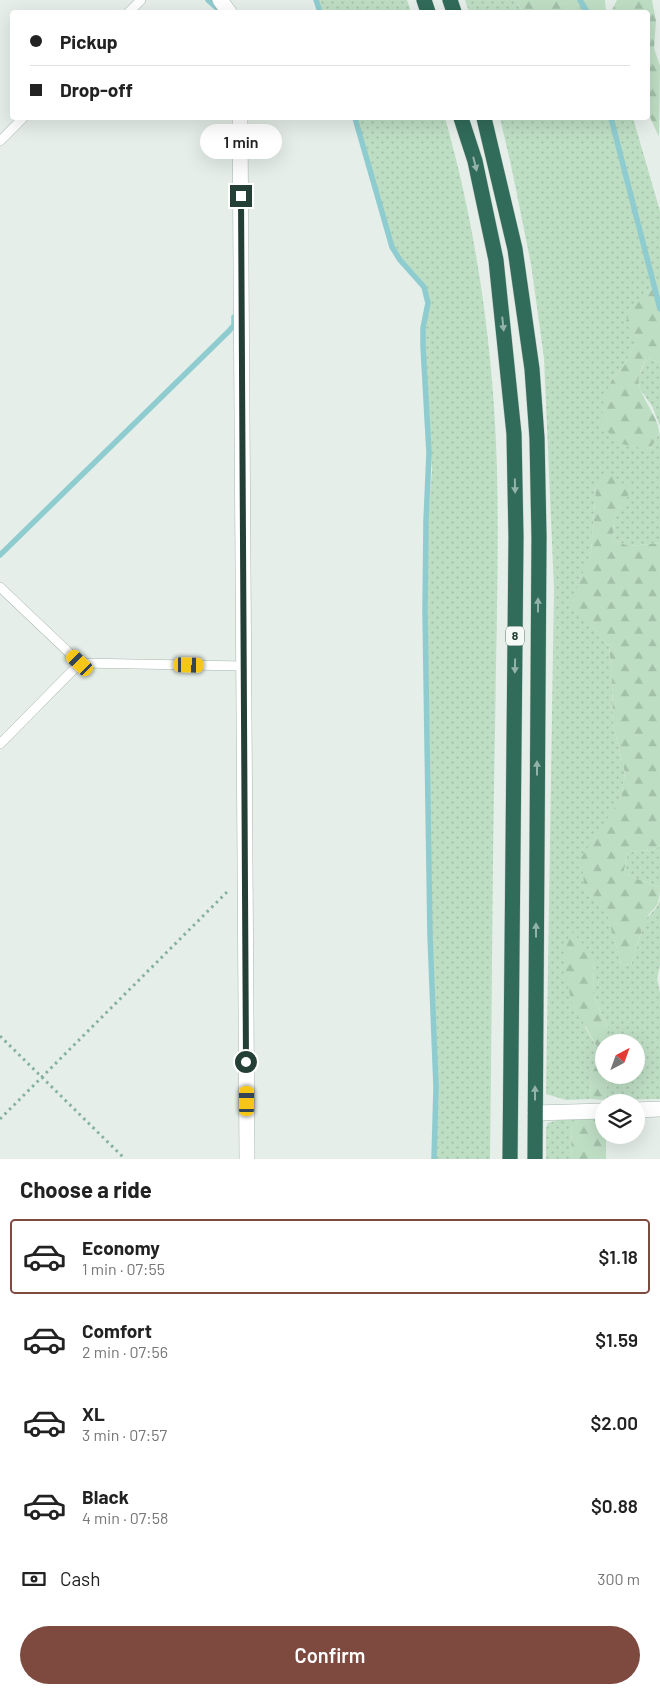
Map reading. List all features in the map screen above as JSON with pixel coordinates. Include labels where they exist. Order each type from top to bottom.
[{"type":"highway","name":"8","points":[[462,120],[474,161],[496,260],[514,434],[516,547],[510,1159]]},
{"type":"highway","name":"8","points":[[484,120],[515,249],[532,369],[537,438],[535,1159]]},
{"type":"street","points":[[240,120],[247,1159]]},
{"type":"street","points":[[645,1110],[660,1109]]},
{"type":"street","points":[[535,1113],[595,1111]]},
{"type":"lane","points":[[131,10],[141,0]]},
{"type":"lane","points":[[0,141],[21,120]]},
{"type":"lane","points":[[0,587],[80,663],[243,666]]},
{"type":"lane","points":[[0,744],[80,663]]},
{"type":"path","points":[[0,1119],[228,891],[245,888]]},
{"type":"path","points":[[0,1036],[125,1159]]},
{"type":"green space","points":[[318,0],[407,0],[410,10],[321,10]]},
{"type":"green space","points":[[465,0],[517,0],[521,10],[468,10]]},
{"type":"green space","points":[[517,0],[605,0],[606,10],[521,10]]},
{"type":"green space","points":[[617,0],[652,0],[656,21],[654,48],[660,66],[659,137],[650,117],[650,10],[612,10]]},
{"type":"green space","points":[[358,120],[446,120],[466,204],[482,292],[492,381],[497,470],[498,536],[490,1159],[436,1159],[438,1087],[432,935],[427,656],[428,521],[432,469],[424,345],[430,304],[426,286],[401,259],[386,224]]},
{"type":"green space","points":[[500,120],[634,120],[660,211],[660,286],[643,294],[635,344],[625,364],[612,380],[649,450],[660,432],[660,543],[629,546],[613,540],[614,519],[631,489],[596,487],[591,552],[572,603],[609,646],[613,724],[625,773],[621,798],[606,823],[585,891],[607,913],[621,964],[631,965],[645,920],[656,908],[660,900],[660,965],[657,979],[660,992],[660,1099],[645,1099],[645,1094],[606,1094],[607,1084],[645,1084],[645,1034],[610,1034],[593,995],[594,956],[585,1027],[595,1044],[595,1063],[590,1074],[591,1099],[566,1100],[546,1094],[554,588],[544,358],[531,264]]},
{"type":"green space","points":[[660,286],[660,363],[647,358],[639,376],[641,389],[656,420],[659,433],[649,450],[622,444],[601,426],[604,397],[612,380],[625,364],[635,344],[626,321],[643,294]]},
{"type":"green space","points":[[647,358],[660,363],[660,426],[652,406],[640,389],[638,377]]},
{"type":"green space","points":[[608,474],[632,489],[614,519],[613,540],[629,546],[660,543],[660,846],[652,850],[628,852],[623,874],[660,887],[660,895],[657,905],[647,917],[631,965],[621,964],[607,914],[585,891],[581,858],[621,798],[625,773],[613,724],[609,646],[571,603],[591,552],[596,487]]},
{"type":"green space","points":[[660,846],[660,887],[623,874],[628,852],[652,850]]},
{"type":"green space","points":[[570,930],[594,956],[593,995],[610,1034],[595,1034],[595,1043],[571,1001],[564,960]]},
{"type":"green space","points":[[595,1063],[595,1084],[607,1084],[606,1094],[595,1094],[595,1099],[591,1099],[590,1074]]},
{"type":"green space","points":[[572,1116],[571,1159],[546,1159],[546,1128],[548,1123]]},
{"type":"green space","points":[[572,1116],[595,1116],[595,1144],[606,1144],[606,1159],[571,1159]]},
{"type":"waterway","points":[[208,0],[219,10]]},
{"type":"waterway","points":[[316,0],[319,10]]},
{"type":"waterway","points":[[580,0],[586,10]]},
{"type":"waterway","points":[[356,120],[392,247],[400,260],[424,287],[428,303],[423,328],[423,346],[429,453],[425,611],[430,936],[436,1087],[434,1159]]},
{"type":"waterway","points":[[612,120],[660,309]]},
{"type":"waterway","points":[[0,555],[229,331],[234,325],[234,317]]},
{"type":"route","points":[[241,196],[246,1062]]}]
